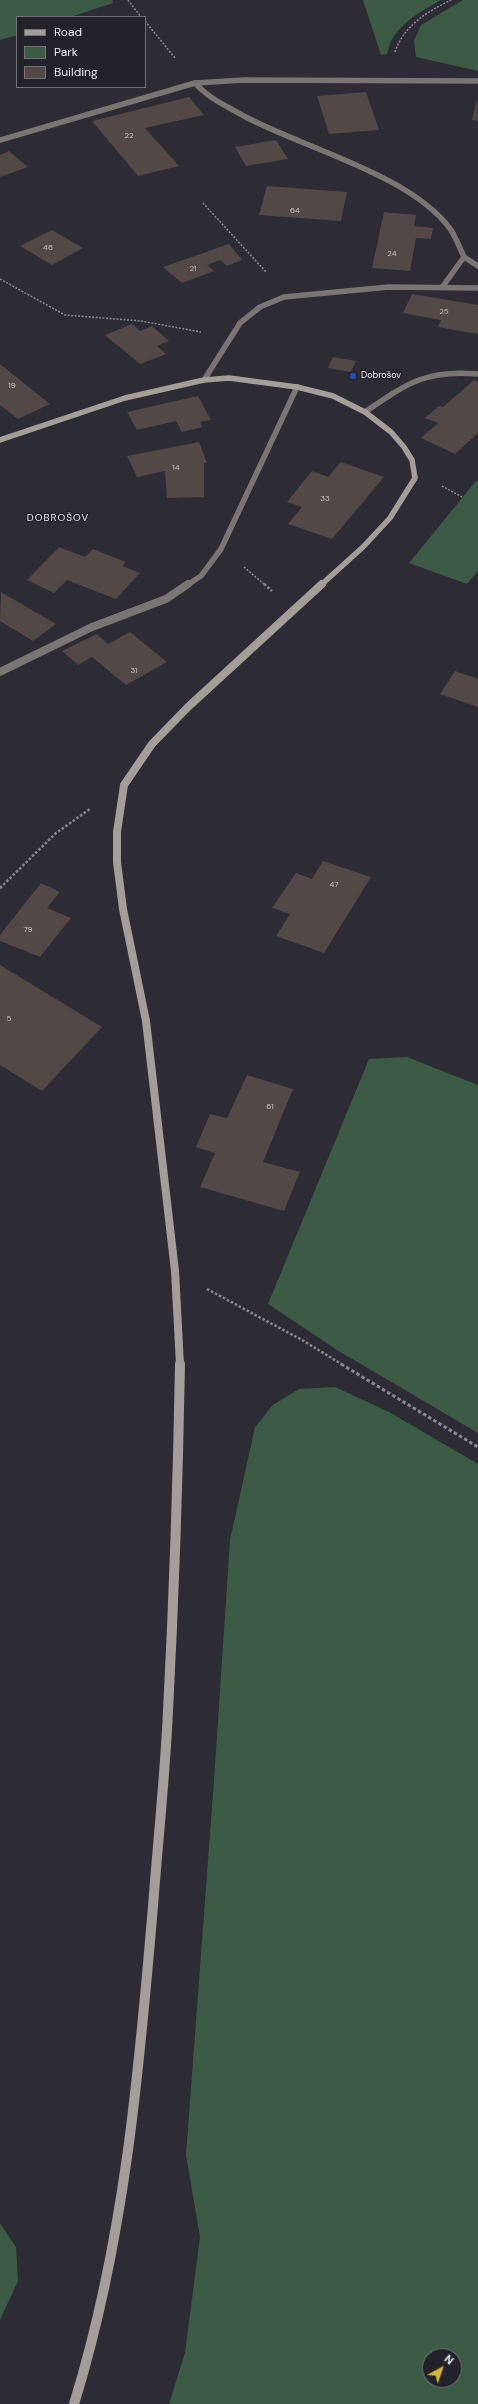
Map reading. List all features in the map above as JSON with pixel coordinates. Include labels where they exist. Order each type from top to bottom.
[{"type":"street","points":[[0,140],[195,83],[244,80],[397,79],[478,81]]},
{"type":"street","points":[[195,83],[204,94],[270,130],[362,166],[408,193],[434,212],[451,230],[464,257],[478,266]]},
{"type":"street","points":[[443,286],[464,257]]},
{"type":"street","points":[[204,380],[229,338],[240,323],[260,307],[284,297],[389,287],[443,286],[478,288]]},
{"type":"street","points":[[365,412],[422,376],[439,372],[459,371],[478,374]]},
{"type":"street","points":[[0,440],[125,398],[204,380],[229,378],[297,387],[332,396],[365,412],[391,432],[404,447],[412,460],[415,478],[390,518],[363,547],[188,706],[152,744],[124,785],[117,832],[117,862],[123,909],[146,1021],[175,1271],[180,1361],[178,1477],[168,1714],[148,1977],[136,2093],[120,2210],[100,2312],[74,2404]]},
{"type":"street","points":[[0,672],[92,627],[166,599],[201,576],[221,549],[297,387]]},
{"type":"path","points":[[128,0],[140,16]]},
{"type":"path","points":[[397,79],[394,53],[403,34],[416,21],[451,0]]},
{"type":"path","points":[[146,22],[195,83]]},
{"type":"path","points":[[203,202],[268,274]]},
{"type":"path","points":[[0,279],[65,315],[172,325],[229,338]]},
{"type":"path","points":[[221,549],[274,593],[284,618]]},
{"type":"path","points":[[0,888],[56,832],[124,785]]},
{"type":"path","points":[[175,1271],[302,1340],[478,1447]]},
{"type":"green space","points":[[0,0],[112,0],[113,3],[73,16],[16,16],[16,35],[0,40]]},
{"type":"green space","points":[[363,0],[441,0],[415,15],[403,25],[393,38],[387,54],[381,55]]},
{"type":"green space","points":[[463,0],[478,0],[478,71],[416,57],[414,41],[421,25]]},
{"type":"green space","points":[[476,481],[478,481],[478,571],[467,584],[409,563]]},
{"type":"green space","points":[[407,1057],[478,1085],[478,1433],[337,1350],[268,1304],[369,1059]]},
{"type":"green space","points":[[335,1387],[389,1412],[478,1464],[478,2404],[169,2404],[185,2353],[200,2237],[186,2155],[230,1540],[255,1427],[273,1405],[299,1389]]},
{"type":"green space","points":[[0,2223],[16,2247],[18,2281],[0,2320]]},
{"type":"building","points":[[366,92],[379,130],[329,134],[317,96]]},
{"type":"building","points":[[189,97],[204,115],[145,128],[179,166],[138,176],[92,121]]},
{"type":"building","points":[[477,100],[478,121],[472,120]]},
{"type":"building","points":[[276,140],[288,159],[246,166],[235,147]]},
{"type":"building","points":[[9,151],[28,167],[0,177],[0,155]]},
{"type":"building","points":[[267,186],[347,192],[341,221],[259,215]]},
{"type":"building","points":[[384,212],[416,215],[414,226],[433,228],[431,239],[416,238],[410,271],[372,268]]},
{"type":"building","points":[[52,230],[83,248],[52,265],[20,246]]},
{"type":"building","points":[[229,244],[242,260],[227,266],[220,260],[207,265],[214,271],[182,283],[163,267]]},
{"type":"building","points":[[412,294],[478,305],[478,334],[438,327],[441,320],[403,313]]},
{"type":"building","points":[[132,324],[140,331],[152,326],[169,341],[157,346],[166,354],[140,364],[105,335]]},
{"type":"building","points":[[333,357],[356,361],[351,372],[328,368]]},
{"type":"building","points":[[0,364],[50,404],[18,419],[0,405]]},
{"type":"building","points":[[474,380],[478,382],[478,433],[455,454],[421,438],[438,423],[425,418],[439,406],[443,407]]},
{"type":"building","points":[[198,396],[211,420],[200,422],[202,427],[182,432],[176,421],[137,430],[127,412]]},
{"type":"building","points":[[199,442],[207,463],[204,463],[204,497],[167,498],[165,471],[137,477],[127,456]]},
{"type":"building","points":[[341,462],[384,477],[332,539],[288,524],[302,507],[287,502],[312,471],[328,477]]},
{"type":"building","points":[[59,547],[85,557],[93,549],[126,562],[122,566],[140,573],[116,599],[67,580],[54,593],[27,580]]},
{"type":"building","points":[[1,592],[56,624],[33,641],[0,621]]},
{"type":"building","points":[[130,632],[167,662],[126,685],[92,657],[78,665],[62,651],[97,634],[108,644]]},
{"type":"building","points":[[455,671],[478,679],[478,707],[440,694]]},
{"type":"building","points":[[323,861],[371,877],[324,953],[276,936],[290,914],[272,908],[296,873],[312,879]]},
{"type":"building","points":[[41,883],[60,892],[47,908],[71,918],[40,957],[0,941],[0,935]]},
{"type":"building","points":[[0,965],[102,1027],[42,1091],[0,1065]]},
{"type":"building","points":[[247,1075],[293,1089],[263,1162],[300,1172],[284,1211],[200,1187],[215,1153],[196,1147],[210,1114],[227,1118]]},
{"type":"place","name":"Dobrošov","points":[[353,376]]},
{"type":"district","name":"DOBROŠOV","points":[[58,518]]}]
